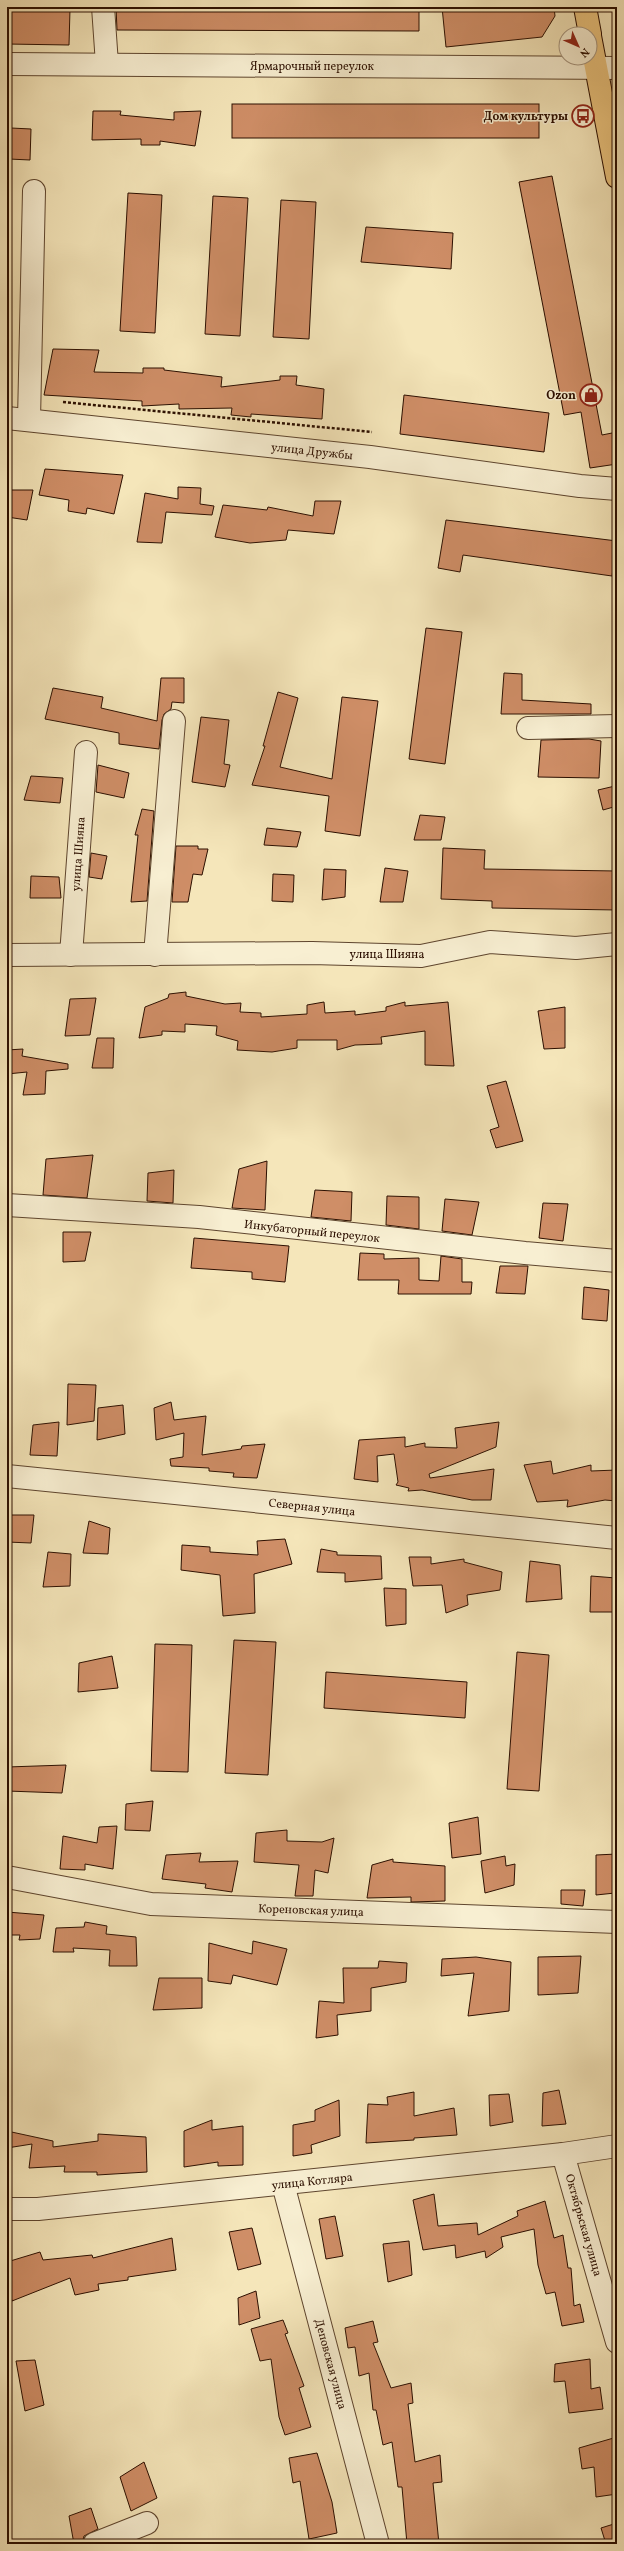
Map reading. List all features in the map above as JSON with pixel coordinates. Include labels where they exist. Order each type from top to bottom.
[{"type":"main road","points":[[585,7],[588,26]]},
{"type":"main road","points":[[595,67],[617,177]]},
{"type":"street","points":[[102,7],[107,64]]},
{"type":"street","name":"Ярмарочный переулок","points":[[7,64],[617,68]]},
{"type":"street","points":[[29,420],[34,191]]},
{"type":"street","name":"улица Дружбы","points":[[7,418],[370,457],[580,486],[617,489]]},
{"type":"street","points":[[155,954],[174,721]]},
{"type":"street","points":[[528,728],[617,726]]},
{"type":"street","name":"улица Шияна","points":[[71,955],[86,752]]},
{"type":"street","name":"улица Шияна","points":[[7,955],[312,954],[421,956],[490,942],[576,948],[617,944]]},
{"type":"street","name":"Инкубаторный переулок","points":[[7,1206],[199,1217],[524,1253],[617,1261]]},
{"type":"street","name":"Северная улица","points":[[7,1476],[617,1538]]},
{"type":"street","name":"Кореновская улица","points":[[7,1877],[151,1904],[617,1922]]},
{"type":"street","name":"улица Котляра","points":[[7,2209],[38,2209],[283,2184],[563,2154],[617,2146]]},
{"type":"street","name":"Октябрьская улица","points":[[563,2154],[617,2342]]},
{"type":"street","name":"Деповская улица","points":[[283,2184],[378,2544]]},
{"type":"street","points":[[94,2544],[146,2524]]},
{"type":"path","points":[[63,402],[372,432]]},
{"type":"building","points":[[116,7],[419,7],[419,31],[117,30]]},
{"type":"building","points":[[442,7],[554,7],[555,16],[542,37],[446,47]]},
{"type":"building","points":[[7,8],[70,9],[69,45],[7,44]]},
{"type":"building","points":[[232,104],[539,104],[539,138],[232,138]]},
{"type":"building","points":[[93,111],[121,111],[120,115],[174,120],[174,112],[201,111],[195,146],[160,141],[160,145],[141,145],[141,139],[92,140]]},
{"type":"building","points":[[11,128],[31,129],[30,160],[9,159]]},
{"type":"building","points":[[552,176],[602,435],[617,432],[617,464],[590,468],[581,412],[564,415],[519,182]]},
{"type":"building","points":[[128,193],[162,195],[155,333],[120,331]]},
{"type":"building","points":[[213,196],[248,198],[240,336],[205,334]]},
{"type":"building","points":[[281,200],[316,202],[309,339],[273,337]]},
{"type":"building","points":[[366,227],[453,233],[451,269],[361,262]]},
{"type":"building","points":[[53,349],[99,350],[94,372],[143,373],[143,368],[164,368],[164,370],[222,377],[221,387],[280,380],[280,376],[297,376],[296,385],[324,389],[322,419],[251,414],[251,417],[231,415],[232,408],[179,409],[179,404],[142,406],[142,401],[44,395]]},
{"type":"building","points":[[404,395],[549,413],[544,452],[400,434]]},
{"type":"building","points":[[45,469],[123,475],[114,514],[87,508],[86,514],[68,511],[69,500],[39,495]]},
{"type":"building","points":[[178,487],[201,488],[200,504],[214,506],[212,515],[166,512],[162,543],[137,542],[145,493],[178,499]]},
{"type":"building","points":[[7,490],[33,490],[27,520],[7,517]]},
{"type":"building","points":[[315,501],[341,501],[334,534],[288,530],[286,540],[250,543],[215,537],[223,505],[267,510],[268,507],[313,516]]},
{"type":"building","points":[[446,520],[617,541],[612,576],[463,555],[460,572],[438,568]]},
{"type":"building","points":[[426,628],[462,632],[445,764],[409,759]]},
{"type":"building","points":[[504,673],[522,674],[522,700],[591,704],[591,714],[501,714]]},
{"type":"building","points":[[161,678],[184,678],[184,703],[172,702],[171,709],[164,714],[159,749],[119,744],[119,733],[45,719],[53,688],[103,697],[101,708],[157,721]]},
{"type":"building","points":[[278,692],[298,698],[280,767],[332,779],[342,697],[378,701],[360,836],[325,831],[329,796],[252,785],[265,746],[263,746]]},
{"type":"building","points":[[201,717],[229,720],[224,764],[230,765],[225,787],[192,782]]},
{"type":"building","points":[[589,739],[601,741],[599,778],[538,777],[541,740]]},
{"type":"building","points":[[98,765],[129,773],[124,798],[96,792]]},
{"type":"building","points":[[31,776],[63,778],[60,803],[24,800]]},
{"type":"building","points":[[615,786],[617,806],[603,810],[598,790]]},
{"type":"building","points":[[142,809],[154,811],[147,901],[131,902],[138,835],[135,835]]},
{"type":"building","points":[[420,815],[445,817],[441,840],[414,840]]},
{"type":"building","points":[[267,828],[301,832],[297,847],[264,845]]},
{"type":"building","points":[[176,846],[198,846],[198,849],[208,849],[202,875],[193,874],[188,902],[172,902]]},
{"type":"building","points":[[443,848],[485,850],[484,869],[617,871],[617,910],[492,908],[492,901],[441,899]]},
{"type":"building","points":[[91,853],[107,856],[102,879],[89,877]]},
{"type":"building","points":[[385,868],[408,871],[403,902],[380,902]]},
{"type":"building","points":[[324,869],[346,870],[345,897],[322,900]]},
{"type":"building","points":[[273,874],[294,875],[293,902],[272,901]]},
{"type":"building","points":[[31,876],[59,877],[61,898],[30,898]]},
{"type":"building","points":[[186,992],[186,996],[225,1004],[241,1003],[240,1012],[261,1013],[261,1017],[307,1014],[307,1005],[324,1002],[325,1013],[355,1011],[355,1015],[386,1011],[386,1007],[405,1002],[405,1006],[448,1002],[454,1066],[425,1065],[425,1031],[381,1037],[382,1044],[355,1045],[337,1050],[337,1040],[297,1040],[297,1048],[272,1052],[237,1050],[238,1041],[216,1035],[217,1026],[185,1024],[185,1032],[162,1031],[162,1035],[139,1038],[145,1007],[168,998],[169,994]]},
{"type":"building","points":[[96,998],[90,1035],[65,1036],[70,999]]},
{"type":"building","points":[[565,1007],[565,1048],[544,1049],[538,1011]]},
{"type":"building","points":[[97,1038],[114,1038],[113,1068],[92,1068]]},
{"type":"building","points":[[23,1049],[22,1056],[68,1064],[68,1069],[46,1071],[45,1094],[23,1095],[27,1072],[7,1074],[7,1050]]},
{"type":"building","points":[[506,1081],[523,1141],[496,1148],[490,1130],[499,1127],[487,1086]]},
{"type":"building","points":[[93,1155],[87,1198],[43,1195],[46,1159]]},
{"type":"building","points":[[267,1161],[265,1210],[232,1208],[239,1169]]},
{"type":"building","points":[[174,1170],[173,1203],[147,1201],[148,1173]]},
{"type":"building","points":[[315,1190],[352,1192],[351,1221],[311,1217]]},
{"type":"building","points":[[387,1196],[419,1197],[419,1229],[386,1225]]},
{"type":"building","points":[[445,1199],[479,1202],[472,1235],[442,1231]]},
{"type":"building","points":[[543,1203],[568,1204],[563,1241],[539,1238]]},
{"type":"building","points":[[63,1232],[91,1232],[85,1261],[63,1262]]},
{"type":"building","points":[[194,1238],[289,1246],[285,1282],[252,1279],[252,1272],[191,1268]]},
{"type":"building","points":[[360,1253],[384,1254],[384,1259],[419,1258],[419,1280],[439,1281],[441,1256],[462,1259],[462,1282],[472,1282],[471,1294],[398,1294],[399,1280],[358,1280]]},
{"type":"building","points":[[500,1266],[528,1266],[525,1294],[496,1293]]},
{"type":"building","points":[[584,1287],[609,1290],[607,1321],[582,1319]]},
{"type":"building","points":[[68,1384],[96,1385],[94,1421],[67,1425]]},
{"type":"building","points":[[171,1402],[174,1420],[206,1416],[202,1455],[241,1449],[242,1446],[265,1444],[257,1478],[233,1477],[234,1473],[209,1471],[209,1468],[171,1466],[170,1459],[183,1457],[184,1433],[156,1440],[154,1408]]},
{"type":"building","points":[[123,1405],[125,1434],[97,1440],[98,1408]]},
{"type":"building","points":[[59,1422],[57,1456],[30,1455],[33,1425]]},
{"type":"building","points":[[499,1422],[496,1447],[429,1474],[430,1478],[494,1469],[491,1500],[472,1500],[422,1490],[408,1491],[409,1488],[396,1485],[398,1482],[394,1454],[377,1456],[378,1482],[354,1479],[359,1440],[405,1437],[405,1447],[425,1443],[425,1447],[457,1448],[455,1428]]},
{"type":"building","points":[[551,1461],[553,1474],[591,1465],[591,1471],[617,1470],[617,1501],[605,1500],[567,1507],[568,1500],[537,1502],[524,1465]]},
{"type":"building","points":[[10,1515],[34,1515],[31,1543],[7,1542]]},
{"type":"building","points":[[89,1521],[110,1528],[108,1554],[83,1553]]},
{"type":"building","points":[[285,1539],[292,1564],[254,1574],[255,1613],[223,1616],[220,1575],[181,1570],[182,1545],[210,1547],[210,1552],[258,1555],[257,1541]]},
{"type":"building","points":[[321,1549],[337,1552],[337,1555],[381,1556],[382,1579],[345,1582],[345,1573],[317,1572]]},
{"type":"building","points":[[48,1552],[71,1554],[70,1586],[43,1587]]},
{"type":"building","points":[[409,1557],[431,1557],[431,1564],[464,1559],[464,1562],[502,1572],[500,1590],[467,1595],[468,1605],[446,1613],[442,1585],[413,1586]]},
{"type":"building","points":[[530,1561],[560,1565],[562,1599],[526,1602]]},
{"type":"building","points":[[591,1576],[616,1578],[615,1612],[590,1612]]},
{"type":"building","points":[[384,1588],[406,1589],[406,1624],[386,1626]]},
{"type":"building","points":[[234,1640],[276,1642],[268,1775],[225,1773]]},
{"type":"building","points":[[155,1644],[192,1645],[188,1772],[151,1771]]},
{"type":"building","points":[[517,1652],[549,1655],[539,1791],[507,1789]]},
{"type":"building","points":[[112,1656],[118,1688],[78,1692],[79,1663]]},
{"type":"building","points":[[326,1672],[467,1682],[465,1718],[324,1708]]},
{"type":"building","points":[[66,1765],[62,1793],[7,1791],[7,1767]]},
{"type":"building","points":[[153,1801],[150,1831],[125,1830],[126,1804]]},
{"type":"building","points":[[478,1817],[481,1854],[452,1858],[449,1823]]},
{"type":"building","points":[[117,1826],[113,1869],[85,1864],[85,1870],[60,1869],[63,1836],[97,1843],[99,1827]]},
{"type":"building","points":[[287,1830],[287,1841],[322,1842],[334,1838],[328,1873],[315,1870],[313,1896],[295,1896],[299,1865],[254,1862],[256,1833]]},
{"type":"building","points":[[201,1853],[199,1862],[238,1861],[232,1892],[205,1888],[206,1884],[162,1879],[166,1855]]},
{"type":"building","points":[[617,1854],[615,1893],[596,1895],[596,1855]]},
{"type":"building","points":[[505,1856],[506,1866],[515,1864],[514,1885],[485,1893],[481,1861]]},
{"type":"building","points":[[393,1859],[393,1862],[445,1866],[445,1901],[411,1902],[411,1897],[367,1898],[372,1865]]},
{"type":"building","points":[[561,1890],[585,1890],[583,1906],[561,1904]]},
{"type":"building","points":[[7,1912],[44,1915],[40,1939],[19,1940],[20,1935],[7,1935]]},
{"type":"building","points":[[85,1922],[107,1926],[106,1934],[136,1937],[137,1966],[109,1966],[110,1950],[73,1948],[74,1952],[53,1952],[56,1928],[84,1927]]},
{"type":"building","points":[[253,1941],[287,1949],[277,1985],[233,1975],[231,1984],[208,1981],[209,1943],[252,1954]]},
{"type":"building","points":[[581,1956],[578,1993],[538,1995],[538,1957]]},
{"type":"building","points":[[476,1957],[511,1962],[509,2011],[468,2016],[474,1973],[441,1976],[442,1959]]},
{"type":"building","points":[[379,1961],[407,1963],[406,1982],[371,1988],[371,2011],[337,2015],[338,2035],[316,2038],[319,2001],[344,2003],[343,1968],[378,1968]]},
{"type":"building","points":[[159,1978],[202,1978],[202,2008],[153,2010]]},
{"type":"building","points":[[559,2090],[566,2124],[542,2126],[543,2093]]},
{"type":"building","points":[[414,2092],[414,2116],[454,2108],[457,2135],[414,2138],[414,2140],[366,2143],[368,2104],[388,2105],[387,2097]]},
{"type":"building","points":[[509,2094],[513,2122],[490,2126],[489,2095]]},
{"type":"building","points":[[339,2100],[340,2136],[311,2145],[312,2153],[293,2156],[293,2125],[315,2121],[315,2110]]},
{"type":"building","points":[[212,2120],[212,2130],[243,2126],[243,2165],[218,2166],[218,2162],[184,2167],[184,2131]]},
{"type":"building","points":[[7,2131],[53,2141],[53,2147],[98,2141],[98,2134],[146,2137],[147,2172],[97,2175],[97,2172],[64,2172],[65,2166],[29,2168],[32,2144],[7,2148]]},
{"type":"building","points":[[434,2194],[438,2226],[477,2223],[478,2235],[518,2216],[517,2211],[545,2201],[554,2238],[563,2235],[568,2268],[571,2268],[574,2306],[580,2304],[584,2322],[562,2326],[555,2292],[546,2294],[538,2265],[534,2229],[501,2237],[503,2247],[486,2258],[485,2251],[456,2258],[455,2245],[423,2250],[413,2200]]},
{"type":"building","points":[[335,2216],[343,2256],[326,2259],[319,2219]]},
{"type":"building","points":[[252,2228],[261,2264],[238,2270],[229,2232]]},
{"type":"building","points":[[172,2238],[176,2270],[128,2277],[128,2280],[98,2284],[99,2290],[75,2295],[70,2278],[12,2301],[7,2281],[7,2262],[40,2252],[43,2260],[92,2255],[93,2258]]},
{"type":"building","points":[[409,2241],[412,2275],[388,2282],[383,2244]]},
{"type":"building","points":[[256,2291],[260,2318],[239,2325],[238,2298]]},
{"type":"building","points":[[283,2320],[288,2333],[285,2334],[304,2386],[299,2388],[311,2427],[285,2435],[279,2417],[271,2359],[260,2361],[251,2329]]},
{"type":"building","points":[[373,2321],[378,2342],[373,2343],[391,2388],[411,2383],[413,2403],[408,2404],[415,2462],[440,2455],[442,2482],[433,2483],[439,2544],[407,2544],[402,2487],[398,2487],[392,2442],[383,2445],[376,2410],[373,2410],[369,2373],[359,2376],[355,2347],[348,2348],[345,2328]]},
{"type":"building","points":[[590,2359],[591,2389],[600,2387],[603,2409],[569,2413],[565,2381],[554,2382],[555,2364]]},
{"type":"building","points":[[35,2360],[44,2405],[25,2411],[16,2361]]},
{"type":"building","points":[[617,2437],[617,2494],[596,2497],[594,2467],[582,2469],[579,2448]]},
{"type":"building","points":[[317,2453],[332,2502],[337,2533],[309,2539],[300,2481],[293,2483],[289,2458]]},
{"type":"building","points":[[144,2462],[157,2498],[131,2511],[120,2477]]},
{"type":"building","points":[[91,2508],[98,2529],[84,2536],[82,2544],[74,2544],[69,2516]]},
{"type":"building","points":[[617,2523],[617,2544],[606,2544],[601,2528]]},
{"type":"place","name":"Дом культуры","points":[[583,116]]},
{"type":"place","name":"Ozon","points":[[591,395]]}]
